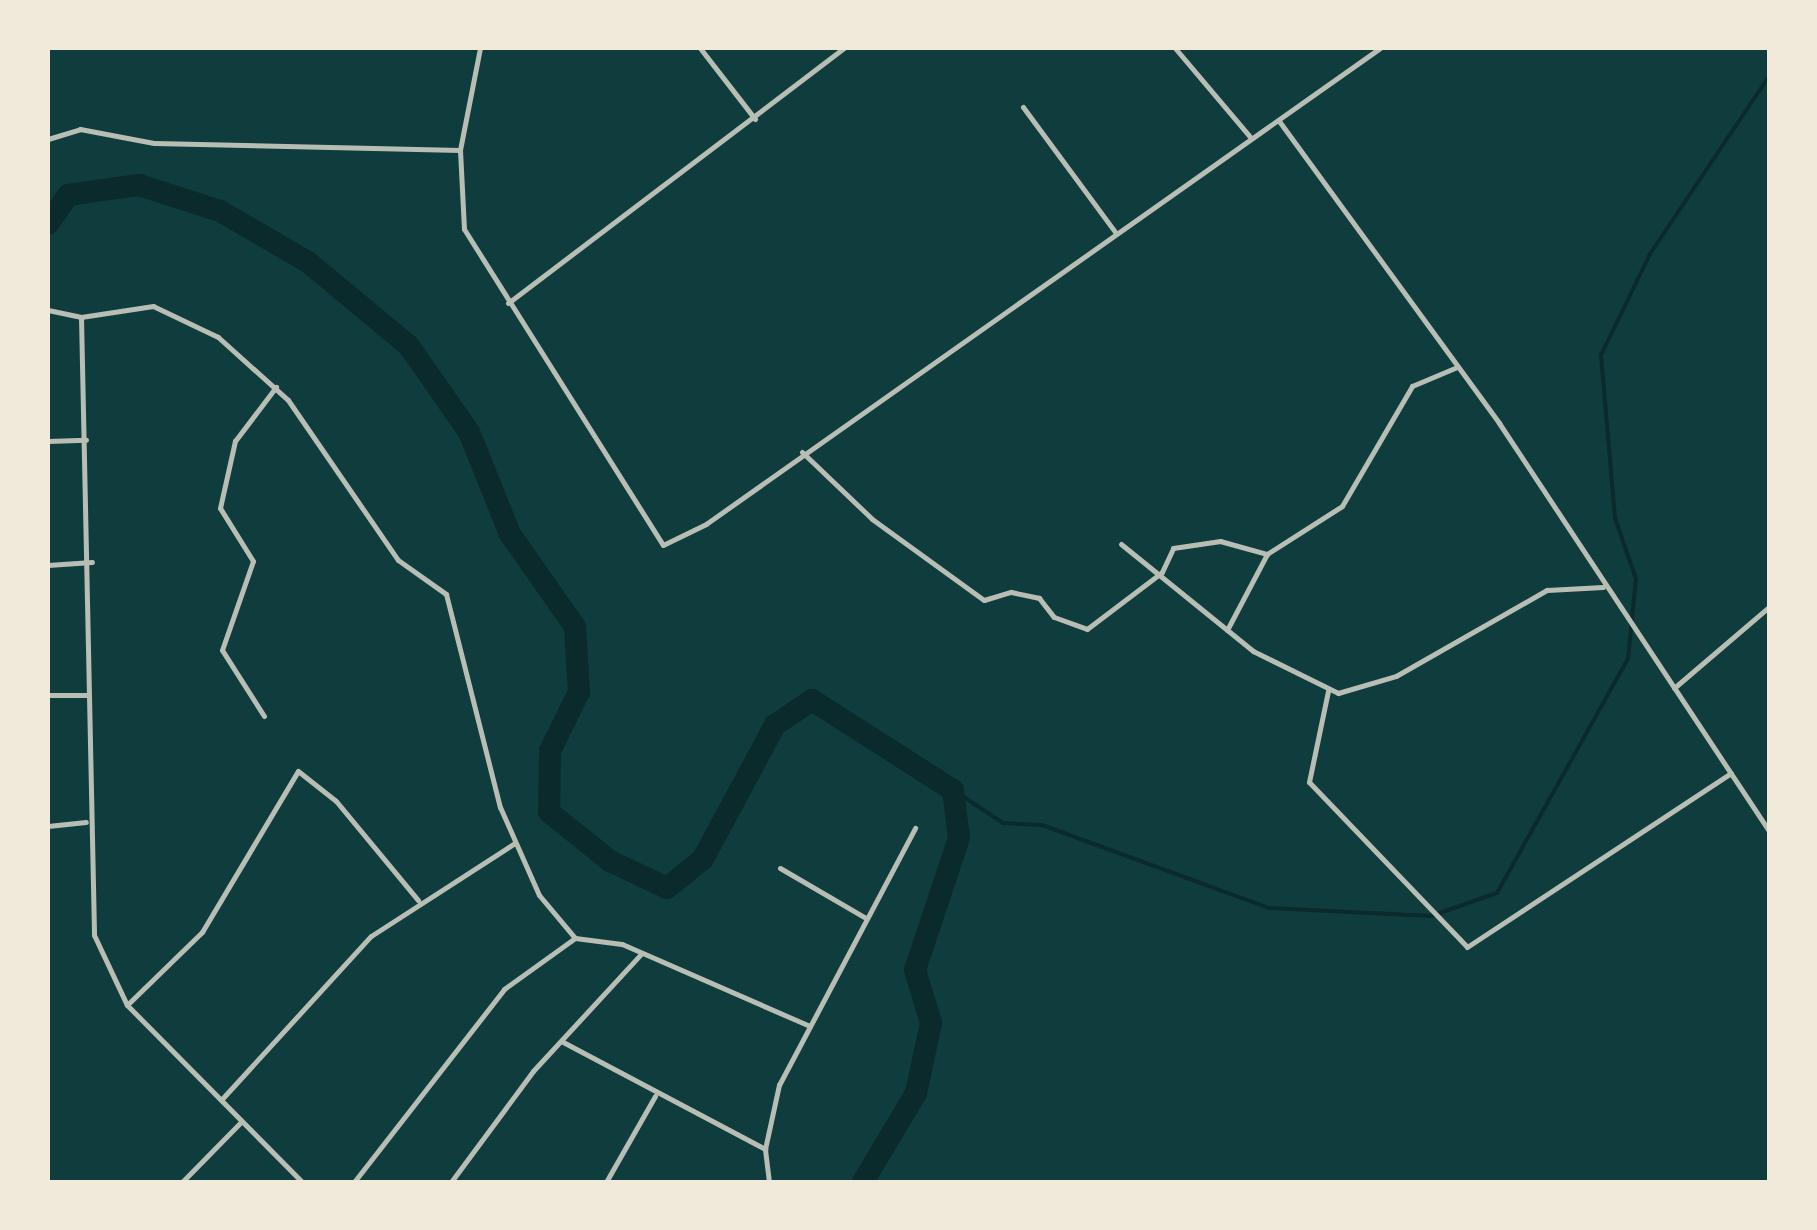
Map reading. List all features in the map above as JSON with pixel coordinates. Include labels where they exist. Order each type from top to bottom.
[{"type":"street","points":[[480,48],[460,150],[460,216],[508,303],[663,545],[1380,48]]},
{"type":"street","points":[[700,48],[755,119]]},
{"type":"street","points":[[508,303],[844,48]]},
{"type":"street","points":[[1174,48],[1251,138]]},
{"type":"street","points":[[1023,107],[1116,233]]},
{"type":"street","points":[[1278,121],[1457,367],[1770,833]]},
{"type":"street","points":[[48,139],[80,129],[154,143],[460,150]]},
{"type":"street","points":[[48,310],[81,317],[153,306],[218,337],[276,387],[398,560],[446,594],[482,752],[514,843],[546,906],[575,938]]},
{"type":"street","points":[[81,317],[92,562],[86,822],[94,935],[127,1005],[302,1182]]},
{"type":"street","points":[[1226,630],[1268,554],[1333,515],[1406,394],[1457,367]]},
{"type":"street","points":[[264,716],[222,650],[253,561],[220,508],[235,441],[276,387]]},
{"type":"street","points":[[48,440],[86,440]]},
{"type":"street","points":[[802,452],[872,519],[984,600],[1011,592],[1039,598],[1054,617],[1086,629],[1162,572],[1165,554],[1188,544],[1268,554]]},
{"type":"street","points":[[1121,544],[1162,572],[1226,630],[1328,691],[1396,676],[1546,590],[1603,587]]},
{"type":"street","points":[[48,565],[92,562]]},
{"type":"street","points":[[1674,688],[1770,606]]},
{"type":"street","points":[[1328,691],[1308,779],[1467,947],[1731,773]]},
{"type":"street","points":[[48,695],[86,696]]},
{"type":"street","points":[[127,1005],[202,932],[298,771],[336,801],[418,900]]},
{"type":"street","points":[[48,826],[86,822]]},
{"type":"street","points":[[768,1182],[765,1149],[780,1084],[915,828]]},
{"type":"street","points":[[220,1100],[371,936],[418,900],[514,843]]},
{"type":"street","points":[[780,868],[866,918]]},
{"type":"street","points":[[354,1182],[504,989],[575,938],[608,938],[810,1026]]},
{"type":"street","points":[[451,1182],[562,1042],[641,954]]},
{"type":"street","points":[[562,1042],[655,1096],[765,1149]]},
{"type":"street","points":[[606,1182],[655,1096]]},
{"type":"street","points":[[182,1182],[240,1123]]},
{"type":"waterway","points":[[953,790],[1003,823],[1042,825],[1269,908],[1431,916],[1497,893],[1628,659],[1636,579],[1615,518],[1601,355],[1650,254],[1770,75]]},
{"type":"waterway","points":[[48,224],[68,195],[139,185],[220,211],[308,262],[409,346],[469,432],[510,534],[575,627],[579,692],[550,751],[549,812],[610,861],[667,888],[703,859],[775,725],[812,700],[953,790],[959,838],[915,970],[931,1023],[916,1093],[863,1182]]}]
